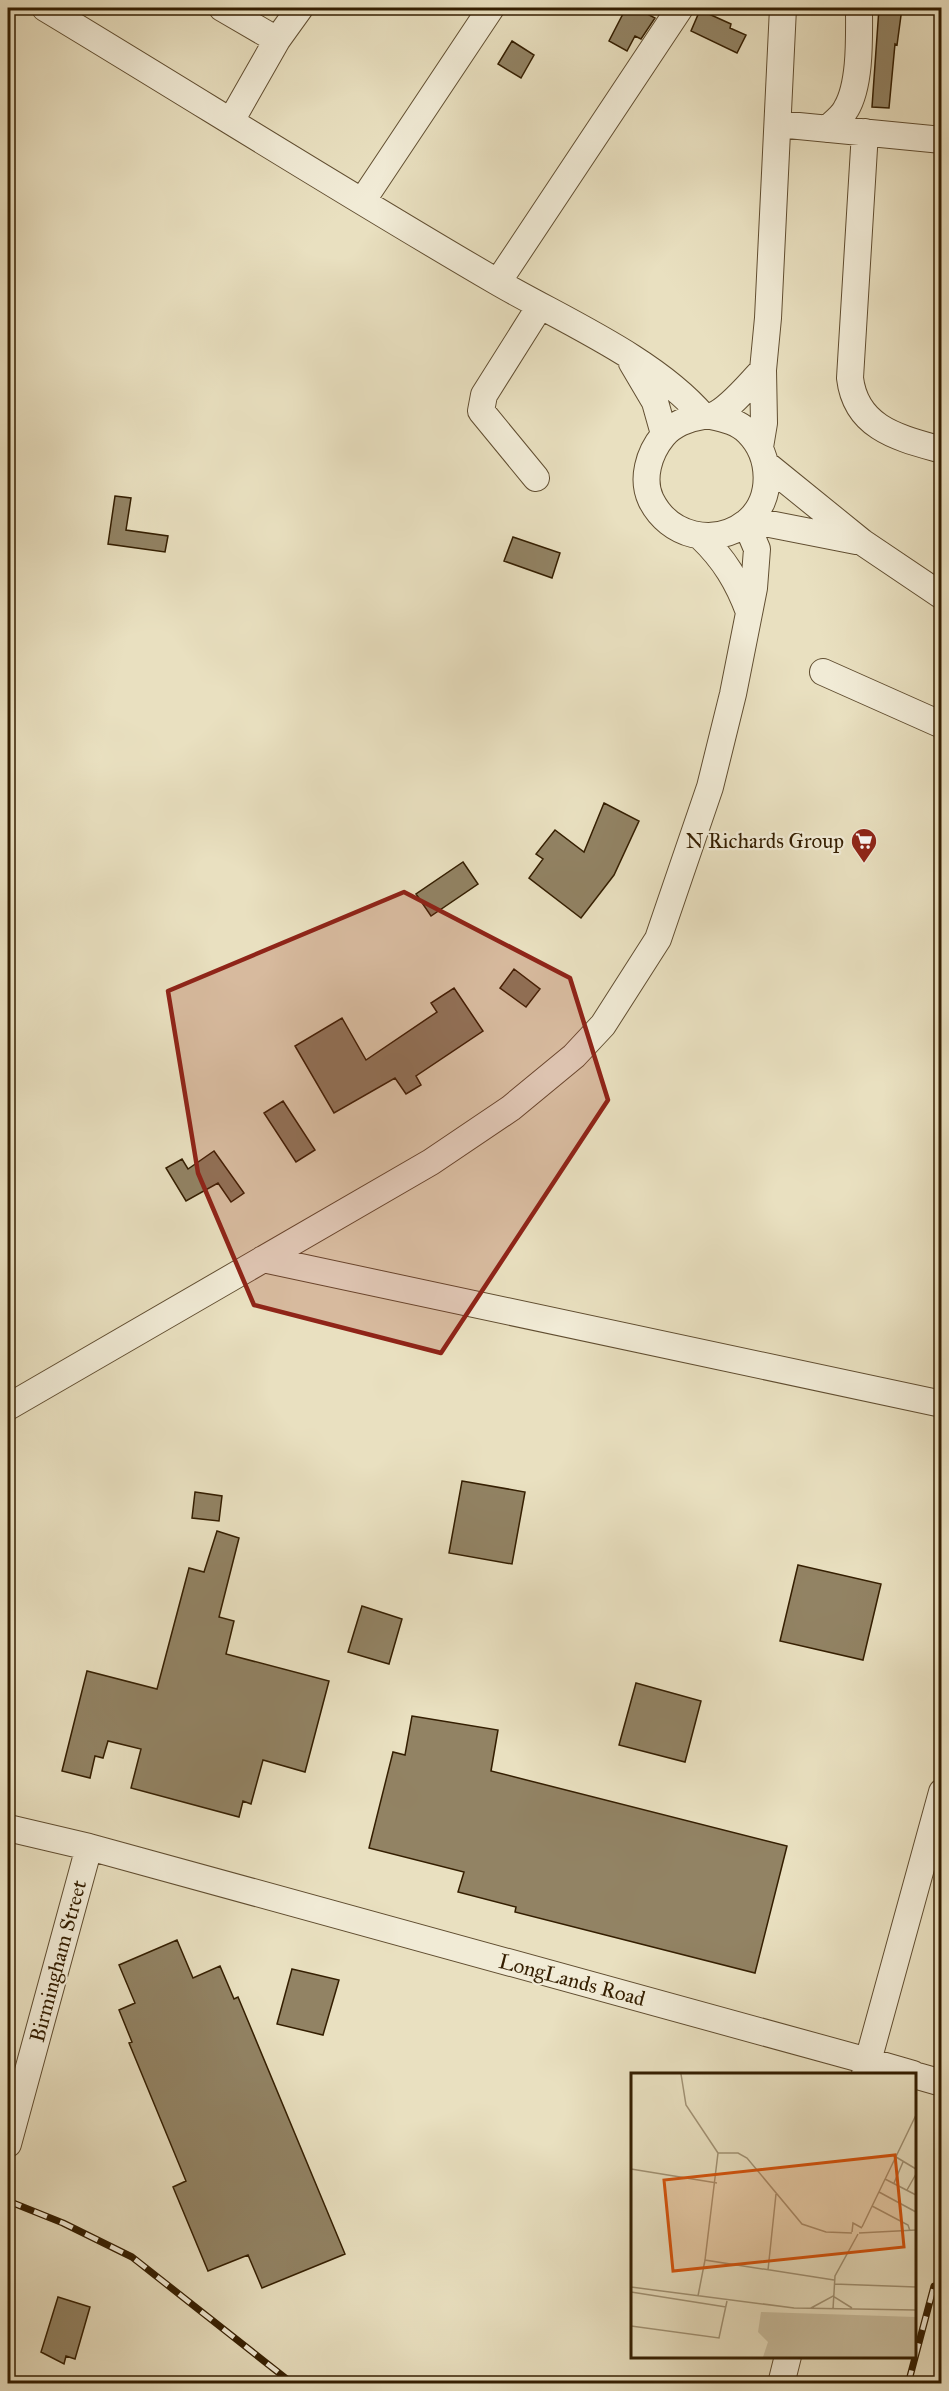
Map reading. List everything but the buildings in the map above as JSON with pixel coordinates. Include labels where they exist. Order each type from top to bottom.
[{"type":"street","points":[[45,8],[498,282],[627,355],[707,416],[731,421],[748,431],[763,456],[862,542],[942,596]]},
{"type":"street","points":[[222,8],[278,40]]},
{"type":"street","points":[[231,121],[278,40],[300,8]]},
{"type":"street","points":[[363,200],[491,8]]},
{"type":"street","points":[[498,282],[680,8]]},
{"type":"street","points":[[763,370],[738,396],[707,416],[682,421],[664,434],[651,453],[646,476],[650,498],[662,517],[679,531],[701,537],[719,535],[747,521],[762,500],[767,483],[763,456],[765,423],[763,370],[783,8]]},
{"type":"street","points":[[826,129],[845,111],[852,97],[859,45],[859,8]]},
{"type":"street","points":[[778,124],[942,140]]},
{"type":"street","points":[[865,132],[850,378],[852,396],[871,421],[891,435],[942,450]]},
{"type":"street","points":[[536,478],[481,411],[484,395],[540,306]]},
{"type":"street","points":[[627,355],[655,402],[664,434]]},
{"type":"street","points":[[747,521],[862,542]]},
{"type":"street","points":[[8,1407],[431,1162],[511,1108],[574,1056],[603,1025],[658,939],[679,884],[710,787],[749,612],[757,549],[747,521]]},
{"type":"street","points":[[701,537],[721,557],[741,589],[749,612]]},
{"type":"street","points":[[823,672],[942,724]]},
{"type":"street","points":[[263,1259],[942,1404]]},
{"type":"street","points":[[866,2068],[942,1792]]},
{"type":"street","name":"LongLands Road","points":[[8,1828],[89,1847],[866,2068],[900,2073]]},
{"type":"street","name":"Birmingham Street","points":[[8,2145],[89,1847]]},
{"type":"street","name":"LongLands Road","points":[[916,2076],[942,2084]]},
{"type":"street","points":[[781,2384],[788,2358]]},
{"type":"highlighted area","points":[[404,892],[570,978],[608,1100],[441,1353],[254,1305],[198,1173],[168,991]]},
{"type":"railway","points":[[8,2201],[63,2223],[132,2257],[293,2384]]},
{"type":"railway","points":[[916,2354],[934,2286]]},
{"type":"railway","points":[[908,2384],[915,2358]]},
{"type":"place","name":"N Richards Group","points":[[864,864]]}]
